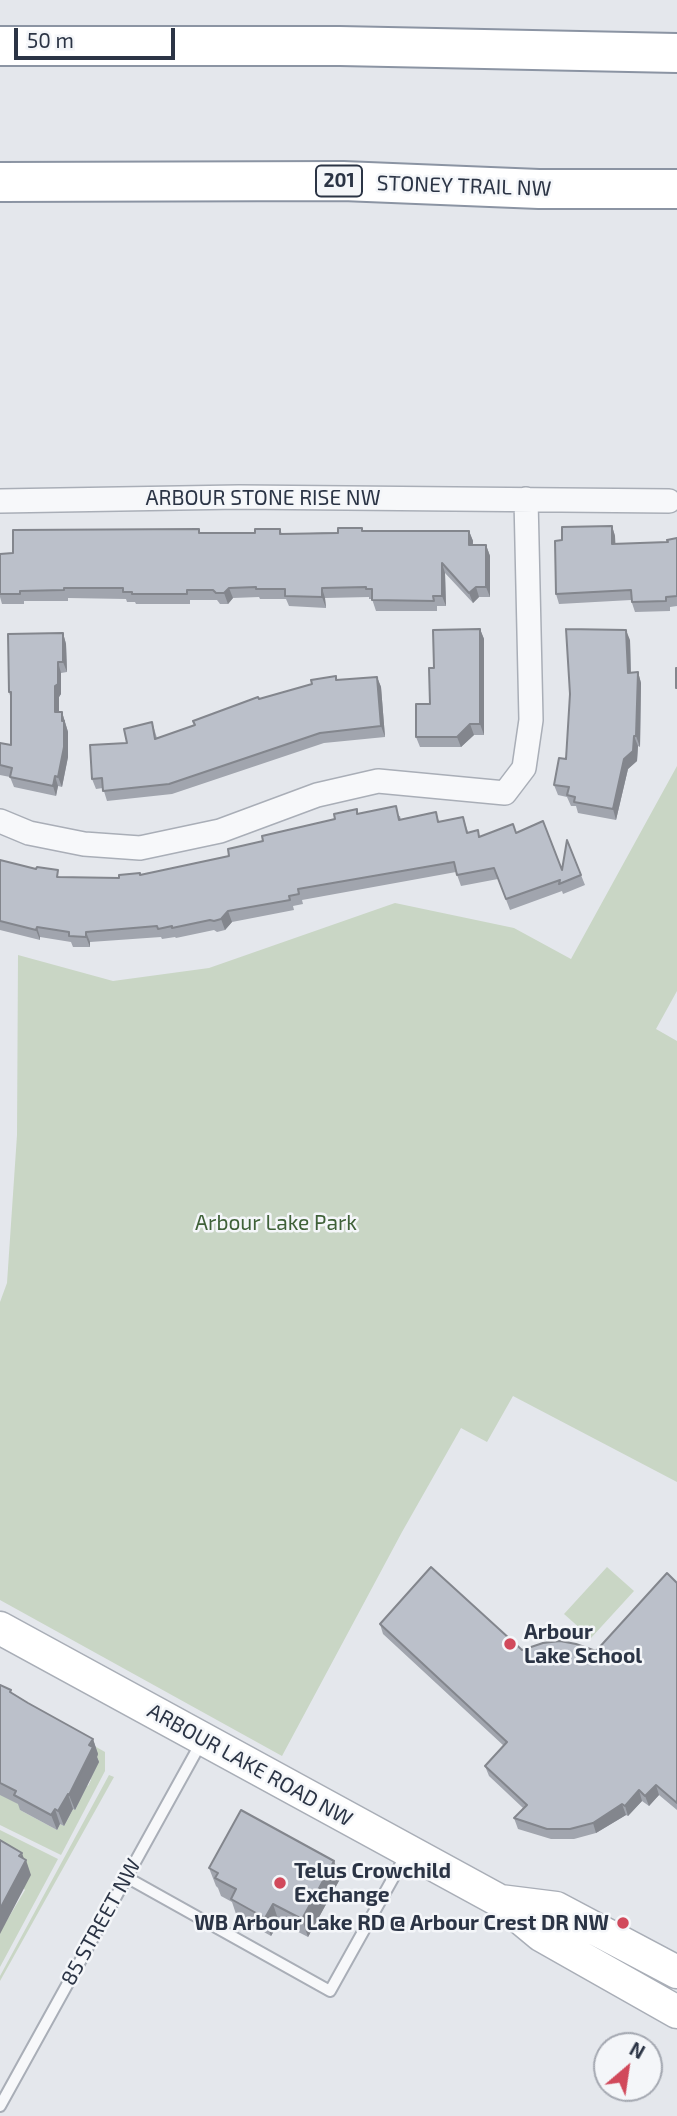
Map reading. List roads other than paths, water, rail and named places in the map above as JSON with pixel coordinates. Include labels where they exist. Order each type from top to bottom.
[{"type":"highway","points":[[0,46],[340,46],[677,53]]},
{"type":"highway","name":"STONEY TRAIL NW","points":[[0,182],[343,181],[539,189],[677,189]]},
{"type":"street","name":"ARBOUR STONE RISE NW","points":[[0,501],[239,497],[669,501]]},
{"type":"street","points":[[0,821],[29,833],[73,842],[140,848],[220,831],[317,794],[379,781],[505,793],[524,768],[531,720],[526,499]]},
{"type":"street","name":"ARBOUR LAKE ROAD NW","points":[[0,1628],[500,1901],[541,1935],[677,2012]]},
{"type":"street","name":"ARBOUR LAKE ROAD NW","points":[[500,1901],[556,1908],[677,1972]]},
{"type":"lane","name":"85 STREET NW","points":[[0,2106],[203,1740]]},
{"type":"lane","points":[[126,1877],[330,1991],[408,1851]]},
{"type":"place","name":"Arbour Lake School","points":[[510,1644]]},
{"type":"place","name":"Telus Crowchild Exchange","points":[[280,1883]]},
{"type":"place","name":"WB Arbour Lake RD @ Arbour Crest DR NW","points":[[623,1923]]},
{"type":"park label","name":"Arbour Lake Park","points":[[276,1223]]}]
